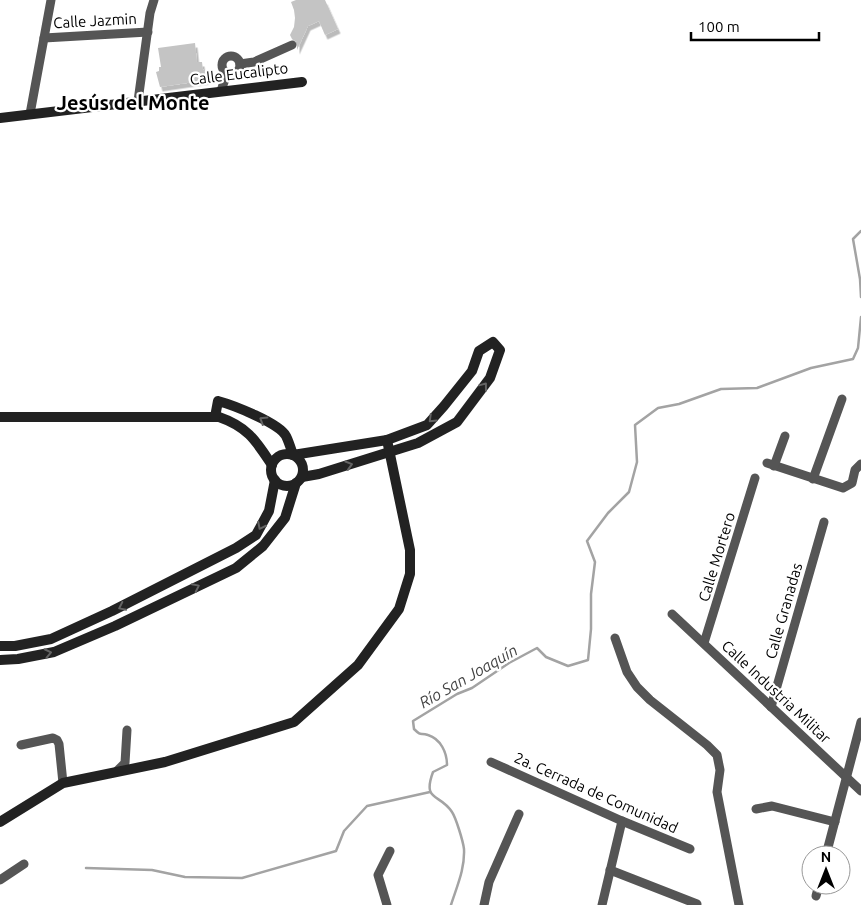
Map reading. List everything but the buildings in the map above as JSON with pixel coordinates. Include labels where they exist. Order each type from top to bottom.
[{"type":"street","points":[[30,114],[51,0]]},
{"type":"street","points":[[138,101],[150,13],[154,0]]},
{"type":"street","name":"Calle Jazmin","points":[[44,38],[148,32]]},
{"type":"street","points":[[240,64],[254,62],[292,45]]},
{"type":"street","points":[[232,55],[239,60],[240,68],[237,72],[227,74],[222,67],[224,59],[232,55]]},
{"type":"street","points":[[221,91],[227,74]]},
{"type":"street","name":"Calle Eucalipto","points":[[0,118],[302,82]]},
{"type":"street","points":[[272,465],[283,454],[293,455],[387,440],[427,425],[472,371],[479,351],[493,342],[500,350],[490,378],[457,422],[418,443],[299,480],[287,486],[275,480]]},
{"type":"street","points":[[813,479],[842,398]]},
{"type":"street","points":[[0,660],[18,659],[54,652],[115,626],[236,568],[263,546],[285,518],[303,466],[298,458],[293,455],[286,435],[257,416],[218,401],[215,417]]},
{"type":"street","points":[[0,417],[215,417],[236,423],[255,440],[272,465],[275,480],[269,511],[256,535],[236,548],[112,612],[51,639],[15,646],[0,646]]},
{"type":"street","points":[[785,436],[770,464],[843,488],[852,483],[855,470],[861,464]]},
{"type":"street","points":[[0,822],[63,783],[165,762],[294,722],[358,665],[399,610],[410,574],[410,550],[387,440]]},
{"type":"street","name":"Calle Mortero","points":[[704,644],[755,478]]},
{"type":"street","name":"Calle Granadas","points":[[771,707],[824,522]]},
{"type":"street","name":"Calle Industria Militar","points":[[672,614],[861,791]]},
{"type":"street","points":[[615,638],[627,672],[637,687],[717,755],[720,770],[717,792],[739,905]]},
{"type":"street","points":[[829,845],[861,722]]},
{"type":"street","points":[[117,771],[125,763],[127,730]]},
{"type":"street","points":[[21,744],[53,738],[57,740],[63,783]]},
{"type":"street","name":"2a. Cerrada de Comunidad","points":[[492,762],[622,821],[690,848]]},
{"type":"street","points":[[756,809],[772,806],[835,822]]},
{"type":"street","points":[[484,905],[489,882],[518,814]]},
{"type":"street","points":[[603,905],[622,821]]},
{"type":"street","points":[[387,905],[378,875],[390,851]]},
{"type":"street","points":[[0,880],[24,864]]},
{"type":"street","points":[[610,870],[697,904]]},
{"type":"waterway","name":"Río San Joaquín","points":[[861,231],[853,239],[861,297]]},
{"type":"waterway","name":"Río San Joaquín","points":[[451,905],[462,870],[464,849],[452,812],[431,793],[430,788],[433,772],[447,765],[446,756],[440,743],[433,737],[420,734],[414,729],[413,721],[537,648],[546,657],[568,666],[588,660],[591,629],[591,594],[595,562],[587,541],[608,513],[629,492],[637,462],[635,425],[658,408],[679,404],[721,389],[757,388],[811,368],[853,359],[858,348],[861,317]]},
{"type":"waterway","points":[[86,868],[152,870],[185,877],[242,878],[336,851],[344,831],[367,806],[430,792]]},
{"type":"district","name":"Jesús del Monte","points":[[133,103]]}]
